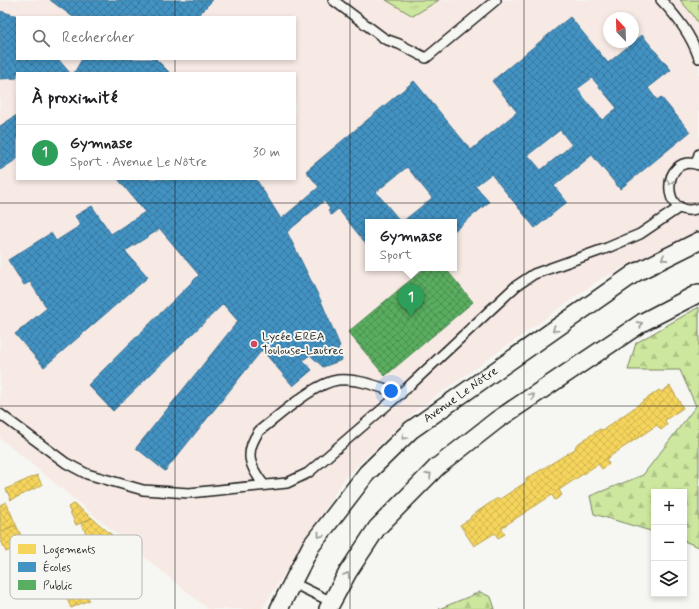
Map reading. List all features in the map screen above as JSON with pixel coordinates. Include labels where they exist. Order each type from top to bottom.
[{"type":"street","name":"Avenue Le Nôtre","points":[[279,609],[311,546],[367,473],[411,430],[635,273],[699,241]]},
{"type":"street","points":[[330,605],[348,572],[377,528],[437,467],[497,420],[643,322],[699,293]]},
{"type":"lane","points":[[333,0],[385,39],[399,44],[426,58],[496,0]]},
{"type":"lane","points":[[661,0],[681,23],[693,42],[699,58]]},
{"type":"lane","points":[[699,154],[697,165],[682,166],[671,175],[669,182],[670,196],[680,206],[687,209],[699,208]]},
{"type":"lane","points":[[0,414],[66,463],[87,474],[144,490],[189,493],[287,484],[308,473],[401,394],[516,286],[534,274],[607,248],[640,234],[680,206]]},
{"type":"lane","points":[[264,485],[250,464],[250,450],[253,440],[259,431],[322,384],[339,380],[365,383],[401,394]]},
{"type":"lane","points":[[293,583],[330,605]]},
{"type":"shaded area","name":"Lycée EREA Toulouse-Lautrec","points":[[0,0],[386,0],[413,16],[439,0],[680,0],[693,15],[699,25],[699,230],[599,280],[418,409],[345,477],[262,609],[208,609],[142,555],[142,535],[118,535],[0,438]]},
{"type":"green space","points":[[386,0],[439,0],[413,16]]},
{"type":"green space","points":[[680,0],[699,0],[699,25],[693,15]]},
{"type":"green space","points":[[699,307],[699,547],[687,542],[687,489],[651,489],[651,531],[594,514],[590,496],[643,475],[696,406],[680,370],[628,370],[636,343]]},
{"type":"green space","points":[[480,592],[491,597],[495,609],[439,609]]},
{"type":"building: Logements","points":[[670,386],[683,408],[665,420],[667,425],[661,430],[657,425],[606,459],[609,464],[602,469],[598,464],[559,490],[562,495],[555,500],[552,495],[501,528],[505,534],[498,538],[495,533],[474,546],[460,525],[470,519],[471,516],[496,499],[500,499],[526,482],[526,479],[575,449],[576,445],[600,429],[603,430],[659,390],[661,392]]},
{"type":"building: Logements","points":[[37,475],[42,485],[11,500],[6,489]]},
{"type":"building: Logements","points":[[6,502],[16,525],[0,532],[0,505]]},
{"type":"building: Logements","points":[[74,504],[92,518],[76,525],[68,507]]},
{"type":"building: Logements","points":[[92,518],[112,535],[87,535],[81,523]]},
{"type":"building: Logements","points":[[16,525],[21,535],[10,535],[10,550],[6,552],[0,538],[0,532]]},
{"type":"building: Logements","points":[[67,599],[89,599],[89,600],[71,608]]},
{"type":"building: Écoles","points":[[50,0],[213,0],[197,16],[72,16]]},
{"type":"building: Écoles","points":[[0,11],[18,16],[16,16],[16,60],[59,60],[69,72],[16,72],[16,78],[0,79]]},
{"type":"building: Écoles","points":[[570,17],[608,63],[626,48],[639,48],[639,37],[642,35],[671,70],[648,88],[657,100],[661,97],[690,132],[620,189],[592,155],[554,186],[567,202],[535,228],[491,174],[475,186],[489,202],[457,229],[457,219],[406,219],[432,198],[407,167],[376,192],[398,219],[365,219],[365,242],[338,209],[331,215],[328,211],[330,209],[324,201],[287,232],[321,301],[340,346],[338,347],[342,360],[323,367],[310,355],[303,360],[312,370],[293,386],[262,350],[165,471],[136,448],[238,321],[223,304],[113,411],[88,385],[199,275],[160,229],[125,251],[148,277],[44,367],[15,334],[47,308],[30,282],[24,285],[8,260],[51,233],[56,241],[81,225],[75,216],[92,206],[111,234],[145,212],[119,180],[257,180],[281,219],[319,187],[306,171],[414,81],[471,150],[517,112],[492,81]],"holes":[[[592,78],[617,108],[602,120],[577,89]],[[560,130],[572,145],[541,170],[528,155]]]},
{"type":"building: Écoles","points":[[81,60],[157,60],[169,72],[75,72]]},
{"type":"building: Écoles","points":[[16,116],[16,160],[0,170],[0,126]]},
{"type":"building: Public","points":[[421,271],[447,271],[473,302],[385,376],[348,332]]},
{"type":"place","name":"Gymnase","points":[[411,317]]},
{"type":"place","name":"Lycée EREA Toulouse-Lautrec","points":[[254,344]]}]
